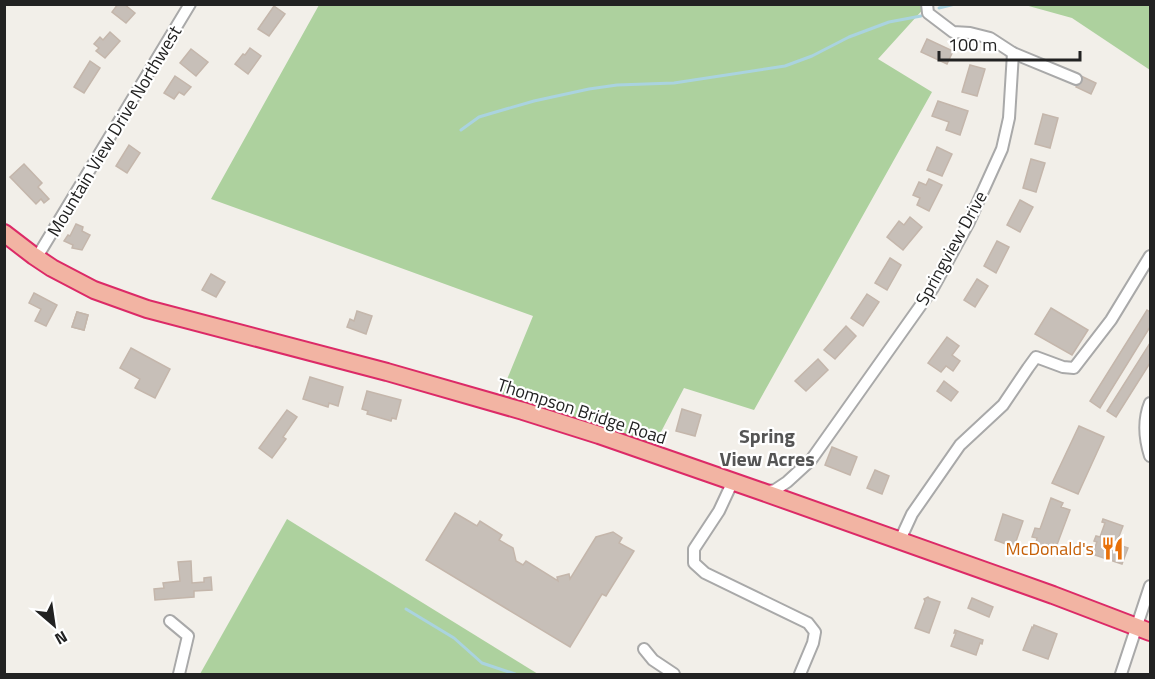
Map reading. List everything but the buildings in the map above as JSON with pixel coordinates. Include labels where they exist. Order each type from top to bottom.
[{"type":"highway","name":"Thompson Bridge Road","points":[[4,233],[52,268],[94,290],[147,309],[387,372],[599,435],[1044,591],[1144,629]]},
{"type":"street","name":"Mountain View Drive Northwest","points":[[37,257],[190,4]]},
{"type":"street","points":[[927,4],[928,13],[953,32],[990,38],[1013,53],[1076,79]]},
{"type":"street","name":"Springview Drive","points":[[763,492],[775,490],[787,482],[811,460],[933,288],[968,224],[1002,149],[1009,118],[1013,53]]},
{"type":"street","points":[[900,540],[912,514],[960,445],[1003,405],[1036,357],[1063,367],[1074,368],[1111,320],[1150,256]]},
{"type":"street","points":[[1150,403],[1146,414],[1147,445],[1150,456]]},
{"type":"street","points":[[733,482],[719,511],[694,549],[694,563],[705,573],[808,623],[814,632],[813,642],[800,675]]},
{"type":"street","points":[[1121,675],[1144,629],[1150,586]]},
{"type":"street","points":[[170,621],[188,636],[179,675]]},
{"type":"street","points":[[644,649],[653,660],[675,675]]},
{"type":"green space","points":[[319,5],[927,5],[878,59],[932,92],[754,410],[684,388],[652,449],[501,394],[533,316],[211,199]]},
{"type":"green space","points":[[1025,5],[1150,5],[1150,70],[1072,18]]},
{"type":"green space","points":[[287,519],[538,674],[200,674]]},
{"type":"waterway","points":[[939,8],[955,4]]},
{"type":"waterway","points":[[461,130],[479,117],[534,101],[589,89],[617,85],[674,83],[785,66],[889,22],[921,16]]},
{"type":"waterway","points":[[406,609],[454,638],[482,663],[515,674]]},
{"type":"place","name":"McDonald's","points":[[1112,548]]},
{"type":"district","name":"Spring View Acres","points":[[767,446]]}]
